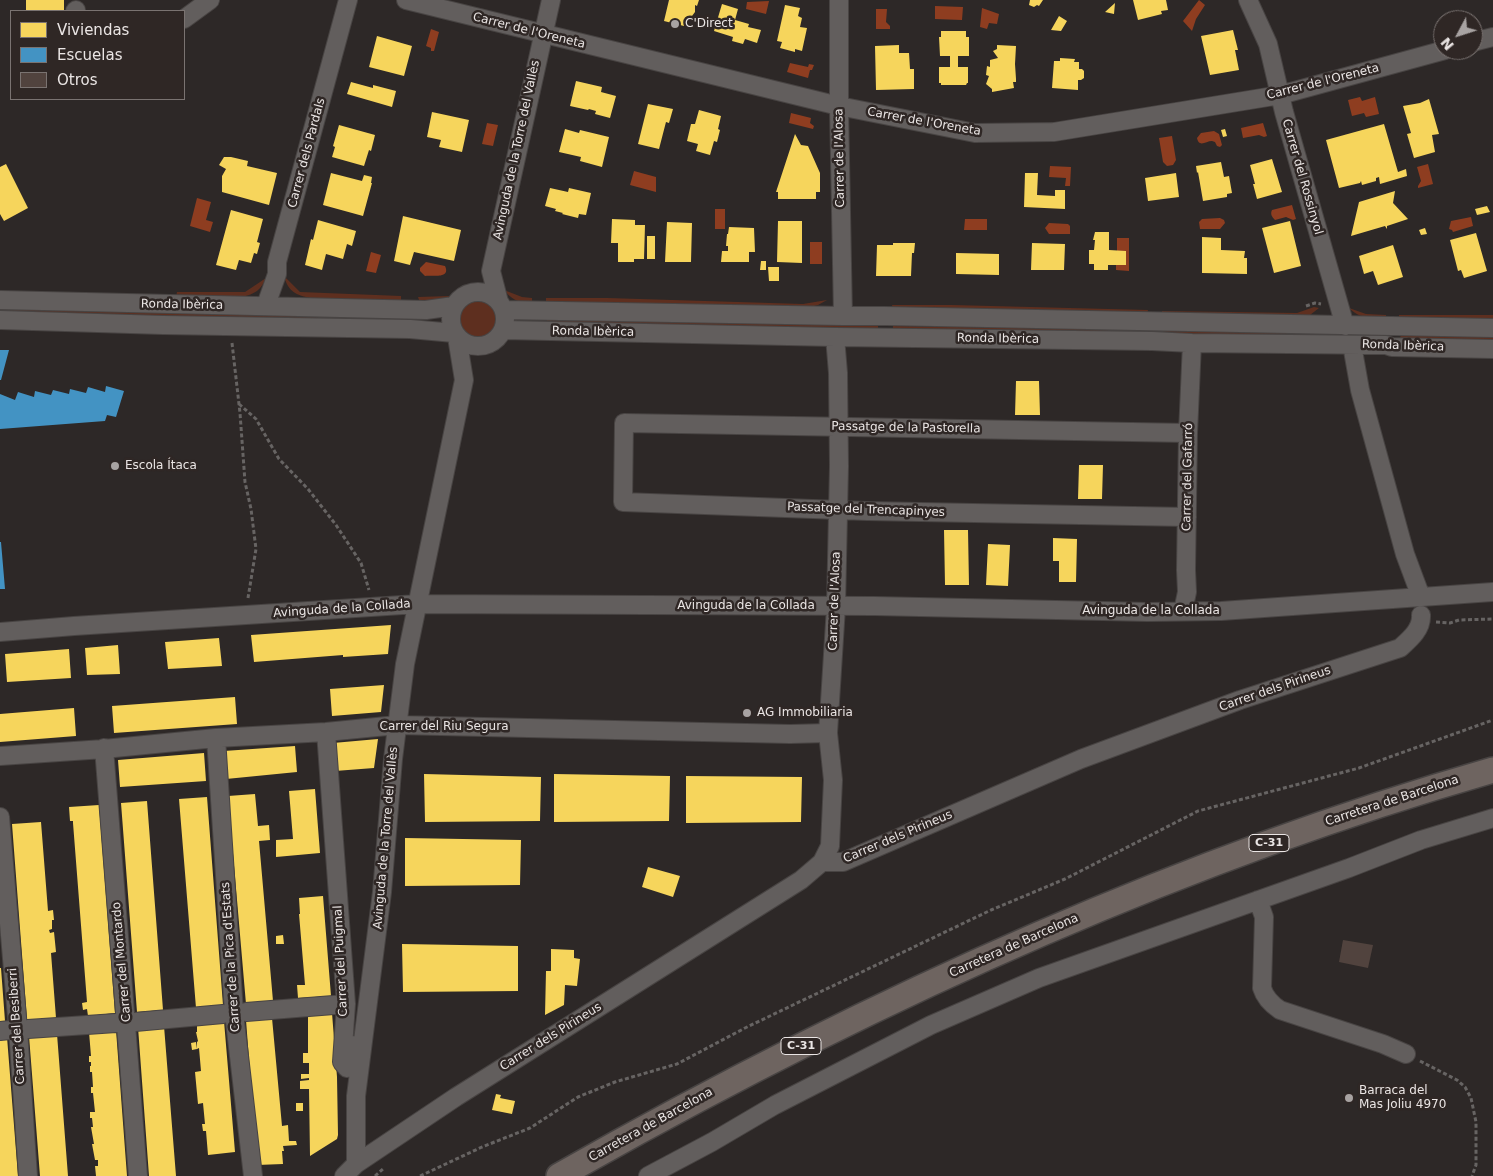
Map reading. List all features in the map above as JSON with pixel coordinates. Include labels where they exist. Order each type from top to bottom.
[{"type":"highway","name":"Carretera de Barcelona","points":[[559,1176],[747,1073],[912,991],[1050,930],[1229,857],[1329,821],[1493,770]]},
{"type":"street","points":[[185,18],[210,0]]},
{"type":"street","name":"Carrer dels Pardals","points":[[266,305],[277,274],[277,262],[348,0]]},
{"type":"street","name":"Carrer de l'Oreneta","points":[[406,0],[839,106],[975,133],[1054,132],[1280,95],[1433,53]]},
{"type":"street","name":"Avinguda de la Torre del Vallès","points":[[474,292],[491,271],[551,0]]},
{"type":"street","name":"Carrer de l'Alosa","points":[[840,0],[839,106],[843,316]]},
{"type":"street","name":"Carrer del Rossinyol","points":[[1248,0],[1268,44],[1280,95],[1345,326]]},
{"type":"street","name":"Avinguda de la Torre del Vallès","points":[[491,271],[502,306]]},
{"type":"street","name":"Ronda Ibèrica","points":[[0,300],[426,310],[454,306],[462,297],[474,292],[483,292],[492,296],[502,306],[843,316],[1143,320],[1493,328]]},
{"type":"street","points":[[454,306],[451,319],[456,335]]},
{"type":"street","points":[[482,347],[495,341],[504,330],[506,320],[502,306]]},
{"type":"street","name":"Ronda Ibèrica","points":[[0,320],[163,325],[410,328],[456,335],[464,343],[482,347]]},
{"type":"street","name":"Ronda Ibèrica","points":[[504,330],[1386,345],[1392,347],[1493,349]]},
{"type":"street","name":"Avinguda de la Torre del Vallès","points":[[350,1170],[356,1096],[382,892],[393,759],[405,664],[464,380],[456,335]]},
{"type":"street","name":"Carrer de l'Alosa","points":[[822,862],[830,846],[833,780],[828,733],[836,607],[838,510],[838,373],[835,337]]},
{"type":"street","name":"Carrer del Gafarró","points":[[1183,611],[1188,592],[1186,570],[1188,433],[1192,343]]},
{"type":"street","points":[[1352,345],[1360,390],[1405,554],[1421,598]]},
{"type":"street","name":"Avinguda de la Torre del Vallès","points":[[464,380],[469,375],[482,347]]},
{"type":"street","name":"Passatge de la Pastorella","points":[[624,423],[1188,433]]},
{"type":"street","name":"Passatge del Trencapinyes","points":[[624,423],[623,502],[838,510],[1187,517]]},
{"type":"street","name":"Avinguda de la Collada","points":[[0,632],[418,604],[884,607],[1148,612],[1221,611],[1493,592]]},
{"type":"street","name":"Carrer dels Pirineus","points":[[350,1170],[464,1092],[800,880],[822,862],[843,862],[1081,759],[1240,700],[1400,648],[1415,634],[1422,620],[1428,619]]},
{"type":"street","name":"Carrer del Riu Segura","points":[[0,756],[397,725],[790,734],[828,733]]},
{"type":"street","name":"Carrer del Puigmal","points":[[326,732],[346,1004],[342,1062],[347,1068],[382,892]]},
{"type":"street","name":"Carrer de la Pica d'Estats","points":[[216,738],[234,1013],[253,1176]]},
{"type":"street","name":"Carrer del Montardo","points":[[104,748],[138,1176]]},
{"type":"street","name":"Carrer del Besiberri","points":[[0,816],[28,1176]]},
{"type":"street","points":[[648,1176],[712,1142],[775,1105],[931,1026],[1040,978],[1349,868],[1421,840],[1493,818]]},
{"type":"street","points":[[1258,900],[1264,917],[1262,988],[1268,1001],[1280,1010],[1383,1044],[1406,1054]]},
{"type":"street","points":[[246,1012],[346,1004]]},
{"type":"street","points":[[135,1022],[223,1014]]},
{"type":"street","points":[[28,1029],[116,1023]]},
{"type":"path","points":[[231,337],[239,404],[245,482],[251,509],[256,549],[248,598]]},
{"type":"path","points":[[239,404],[256,419],[280,459],[308,489],[336,525],[361,563],[369,590]]},
{"type":"path","points":[[1428,619],[1450,622],[1493,619]]},
{"type":"path","points":[[420,1176],[482,1147],[530,1128],[578,1098],[615,1082],[677,1064],[745,1028],[991,910],[1065,879],[1198,811],[1359,768],[1493,720]]},
{"type":"path","points":[[1406,1054],[1466,1087],[1471,1098],[1476,1122],[1476,1165],[1472,1176]]},
{"type":"path","points":[[375,1176],[388,1164]]},
{"type":"shaded area","points":[[1199,0],[1205,5],[1196,19],[1192,31],[1183,21]]},
{"type":"shaded area","points":[[769,1],[766,14],[746,9],[747,2]]},
{"type":"shaded area","points":[[935,6],[963,7],[962,20],[935,19]]},
{"type":"shaded area","points":[[982,8],[999,14],[997,24],[989,23],[987,29],[980,27]]},
{"type":"shaded area","points":[[876,9],[887,9],[886,22],[890,29],[876,29]]},
{"type":"shaded area","points":[[431,29],[439,32],[434,51],[431,51],[431,48],[426,46]]},
{"type":"shaded area","points":[[790,63],[808,67],[809,64],[814,65],[812,70],[810,70],[808,78],[787,72]]},
{"type":"shaded area","points":[[1360,97],[1362,101],[1375,97],[1379,114],[1366,117],[1364,113],[1352,116],[1348,100]]},
{"type":"shaded area","points":[[791,113],[811,118],[810,123],[814,126],[813,129],[789,123]]},
{"type":"shaded area","points":[[487,123],[498,125],[493,146],[482,144]]},
{"type":"shaded area","points":[[1263,123],[1267,136],[1259,135],[1243,138],[1241,128]]},
{"type":"shaded area","points":[[1214,131],[1219,134],[1222,145],[1220,147],[1212,141],[1199,143],[1197,138],[1201,133]]},
{"type":"shaded area","points":[[1172,136],[1176,160],[1173,165],[1167,166],[1163,162],[1159,138]]},
{"type":"shaded area","points":[[1428,164],[1433,184],[1418,188],[1421,181],[1417,167]]},
{"type":"shaded area","points":[[1050,166],[1071,167],[1070,186],[1065,186],[1066,178],[1049,177]]},
{"type":"shaded area","points":[[634,171],[656,177],[656,192],[630,185]]},
{"type":"shaded area","points":[[197,198],[211,202],[206,220],[213,222],[210,232],[190,226]]},
{"type":"shaded area","points":[[1292,205],[1296,219],[1293,220],[1286,217],[1275,220],[1272,217],[1272,210]]},
{"type":"shaded area","points":[[715,209],[725,209],[725,229],[715,229]]},
{"type":"shaded area","points":[[1471,217],[1473,226],[1453,232],[1449,229],[1451,221]]},
{"type":"shaded area","points":[[1220,218],[1225,223],[1220,229],[1200,229],[1199,222],[1202,219]]},
{"type":"shaded area","points":[[965,219],[987,219],[987,230],[964,230]]},
{"type":"shaded area","points":[[1049,223],[1068,224],[1070,226],[1070,234],[1049,234],[1045,228]]},
{"type":"shaded area","points":[[1117,238],[1129,238],[1129,271],[1116,270],[1116,265],[1126,265],[1126,251],[1117,251]]},
{"type":"shaded area","points":[[810,242],[822,242],[822,264],[810,264]]},
{"type":"shaded area","points":[[371,252],[381,255],[376,273],[366,271]]},
{"type":"shaded area","points":[[426,262],[445,266],[446,273],[440,276],[425,276],[420,271],[420,268]]},
{"type":"shaded area","points":[[284,277],[300,292],[401,296],[401,301],[310,298],[294,292],[288,286]]},
{"type":"shaded area","points":[[266,278],[257,291],[242,297],[176,297],[177,292],[245,292]]},
{"type":"shaded area","points":[[504,290],[522,297],[532,298],[532,303],[516,300]]},
{"type":"shaded area","points":[[450,296],[447,299],[435,301],[419,300],[418,297]]},
{"type":"shaded area","points":[[546,298],[803,304],[827,300],[806,308],[546,304]]},
{"type":"shaded area","points":[[472,300],[487,303],[495,311],[495,323],[489,338],[474,339],[462,331],[459,320],[462,308]]},
{"type":"shaded area","points":[[892,305],[1148,310],[1147,315],[893,309]]},
{"type":"shaded area","points":[[1314,307],[1319,308],[1310,315],[1301,316],[1162,315],[1162,311],[1297,313]]},
{"type":"shaded area","points":[[1349,308],[1366,314],[1386,315],[1386,319],[1362,316]]},
{"type":"shaded area","points":[[0,309],[401,317],[401,322],[0,313]]},
{"type":"shaded area","points":[[1399,315],[1493,315],[1493,320],[1399,319]]},
{"type":"shaded area","points":[[547,317],[878,324],[878,329],[547,324]]},
{"type":"shaded area","points":[[893,326],[1146,330],[1146,335],[893,330]]},
{"type":"shaded area","points":[[1160,331],[1385,334],[1385,339],[1160,335]]},
{"type":"shaded area","points":[[1401,334],[1493,336],[1493,340],[1400,339]]},
{"type":"building: Viviendas","points":[[26,0],[64,0],[64,10],[26,10]]},
{"type":"building: Viviendas","points":[[669,0],[699,0],[697,6],[695,5],[695,12],[692,16],[686,17],[684,26],[664,21]]},
{"type":"building: Viviendas","points":[[1030,0],[1043,0],[1039,6],[1034,7],[1029,5]]},
{"type":"building: Viviendas","points":[[1133,0],[1166,0],[1168,10],[1161,11],[1162,14],[1138,20]]},
{"type":"building: Viviendas","points":[[1115,3],[1114,14],[1105,12]]},
{"type":"building: Viviendas","points":[[722,4],[738,9],[735,20],[749,24],[748,27],[761,30],[757,43],[745,39],[743,44],[732,41],[733,37],[714,31]]},
{"type":"building: Viviendas","points":[[785,5],[800,8],[798,16],[802,18],[800,27],[807,28],[802,51],[795,49],[795,52],[780,48],[782,42],[777,41]]},
{"type":"building: Viviendas","points":[[1059,16],[1067,21],[1061,31],[1051,30]]},
{"type":"building: Viviendas","points":[[1233,30],[1238,50],[1235,50],[1239,70],[1210,75],[1201,36]]},
{"type":"building: Viviendas","points":[[941,31],[966,31],[966,37],[969,37],[969,56],[958,56],[958,67],[968,67],[968,83],[966,85],[941,85],[939,83],[939,67],[950,67],[950,56],[940,56],[939,37],[941,37]]},
{"type":"building: Viviendas","points":[[377,36],[412,46],[404,76],[369,67]]},
{"type":"building: Viviendas","points":[[899,45],[899,53],[909,53],[910,69],[914,69],[914,89],[876,90],[875,46]]},
{"type":"building: Viviendas","points":[[997,45],[1016,46],[1016,82],[1013,82],[1014,88],[992,92],[992,89],[986,84],[989,76],[986,75],[987,66],[990,67],[990,60],[998,58],[993,51],[997,49]]},
{"type":"building: Viviendas","points":[[1060,58],[1075,59],[1074,62],[1079,62],[1079,69],[1084,71],[1084,78],[1078,80],[1078,90],[1052,88],[1054,61],[1060,61]]},
{"type":"building: Viviendas","points":[[576,81],[602,87],[601,92],[616,96],[610,118],[595,114],[596,111],[570,106]]},
{"type":"building: Viviendas","points":[[351,82],[373,88],[373,85],[396,91],[392,107],[347,94]]},
{"type":"building: Viviendas","points":[[1429,99],[1439,134],[1432,135],[1435,152],[1414,158],[1407,134],[1411,133],[1403,106],[1420,103]]},
{"type":"building: Viviendas","points":[[648,104],[673,109],[669,123],[666,122],[659,149],[638,144]]},
{"type":"building: Viviendas","points":[[699,110],[721,116],[717,142],[714,141],[710,155],[696,151],[698,144],[687,141],[691,124],[695,124]]},
{"type":"building: Viviendas","points":[[432,112],[469,120],[462,152],[439,147],[441,140],[427,137]]},
{"type":"building: Viviendas","points":[[1384,124],[1398,172],[1406,169],[1407,176],[1380,184],[1379,177],[1376,178],[1376,181],[1362,185],[1361,181],[1360,183],[1339,188],[1326,140]]},
{"type":"building: Viviendas","points":[[339,125],[375,135],[371,151],[369,150],[364,166],[332,157]]},
{"type":"building: Viviendas","points":[[565,129],[579,133],[580,130],[609,137],[602,167],[580,161],[581,157],[559,152]]},
{"type":"building: Viviendas","points":[[1225,129],[1227,136],[1223,137],[1221,130]]},
{"type":"building: Viviendas","points":[[795,134],[801,145],[808,146],[820,173],[820,192],[816,192],[816,199],[778,199],[778,192],[776,192]]},
{"type":"building: Viviendas","points":[[224,157],[248,161],[247,166],[277,173],[269,205],[222,192],[222,176],[226,169],[219,165]]},
{"type":"building: Viviendas","points":[[1272,159],[1282,192],[1257,199],[1250,165]]},
{"type":"building: Viviendas","points":[[1221,162],[1224,177],[1229,176],[1232,193],[1227,194],[1227,197],[1203,201],[1196,166]]},
{"type":"building: Viviendas","points":[[6,164],[28,208],[4,221],[0,214],[0,167]]},
{"type":"building: Viviendas","points":[[331,173],[362,181],[364,175],[372,177],[363,216],[323,205]]},
{"type":"building: Viviendas","points":[[1025,173],[1038,173],[1037,195],[1055,196],[1055,190],[1065,190],[1065,209],[1024,207]]},
{"type":"building: Viviendas","points":[[1176,173],[1179,197],[1148,201],[1145,178]]},
{"type":"building: Viviendas","points":[[550,188],[568,192],[569,188],[591,193],[586,215],[579,214],[578,218],[562,214],[555,211],[556,209],[545,206]]},
{"type":"building: Viviendas","points":[[1395,191],[1393,203],[1408,219],[1387,226],[1387,229],[1385,226],[1351,236],[1359,202]]},
{"type":"building: Viviendas","points":[[1487,206],[1490,212],[1477,215],[1475,209]]},
{"type":"building: Viviendas","points":[[231,210],[263,219],[257,242],[260,243],[257,254],[254,253],[251,263],[239,260],[236,270],[216,265]]},
{"type":"building: Viviendas","points":[[403,216],[461,230],[454,261],[414,252],[410,265],[394,261]]},
{"type":"building: Viviendas","points":[[612,219],[635,220],[635,225],[645,225],[644,259],[634,259],[634,262],[618,262],[618,243],[611,243]]},
{"type":"building: Viviendas","points":[[318,220],[356,231],[352,246],[347,244],[343,259],[326,254],[322,270],[305,265]]},
{"type":"building: Viviendas","points":[[778,221],[802,221],[802,263],[777,262]]},
{"type":"building: Viviendas","points":[[1290,221],[1301,266],[1274,273],[1262,228]]},
{"type":"building: Viviendas","points":[[667,222],[692,223],[691,262],[665,262]]},
{"type":"building: Viviendas","points":[[729,227],[754,228],[755,252],[749,252],[749,262],[721,262],[722,251],[728,251],[728,246],[726,246]]},
{"type":"building: Viviendas","points":[[1425,228],[1427,234],[1421,235],[1419,230]]},
{"type":"building: Viviendas","points":[[1095,232],[1109,232],[1109,250],[1126,251],[1126,265],[1108,265],[1108,270],[1094,270],[1094,264],[1089,264],[1089,250],[1094,250],[1095,240],[1093,240]]},
{"type":"building: Viviendas","points":[[1476,233],[1487,271],[1464,278],[1461,270],[1458,271],[1450,240]]},
{"type":"building: Viviendas","points":[[647,236],[655,236],[655,259],[647,259]]},
{"type":"building: Viviendas","points":[[1202,237],[1221,238],[1221,250],[1245,251],[1244,258],[1247,258],[1247,274],[1202,273]]},
{"type":"building: Viviendas","points":[[893,243],[915,243],[914,253],[912,253],[911,276],[876,276],[877,245],[893,245]]},
{"type":"building: Viviendas","points":[[1032,243],[1065,244],[1064,270],[1031,270]]},
{"type":"building: Viviendas","points":[[1393,245],[1403,277],[1378,285],[1373,271],[1364,274],[1359,256]]},
{"type":"building: Viviendas","points":[[956,253],[999,254],[999,275],[956,274]]},
{"type":"building: Viviendas","points":[[761,261],[766,261],[766,270],[760,270]]},
{"type":"building: Viviendas","points":[[768,267],[779,267],[779,281],[769,281]]},
{"type":"building: Viviendas","points":[[1016,381],[1039,381],[1040,415],[1015,415]]},
{"type":"building: Viviendas","points":[[1079,465],[1103,465],[1102,499],[1078,499]]},
{"type":"building: Viviendas","points":[[944,530],[968,530],[969,585],[945,585]]},
{"type":"building: Viviendas","points":[[1053,538],[1077,539],[1076,582],[1059,582],[1059,561],[1053,561]]},
{"type":"building: Viviendas","points":[[988,544],[1010,545],[1008,586],[986,585]]},
{"type":"building: Viviendas","points":[[391,625],[388,654],[343,657],[343,655],[254,662],[251,635]]},
{"type":"building: Viviendas","points":[[219,638],[222,666],[168,669],[165,642]]},
{"type":"building: Viviendas","points":[[118,645],[120,674],[87,675],[85,648]]},
{"type":"building: Viviendas","points":[[69,649],[71,678],[7,682],[5,654]]},
{"type":"building: Viviendas","points":[[384,685],[381,712],[332,716],[330,689]]},
{"type":"building: Viviendas","points":[[235,697],[237,724],[114,733],[112,706]]},
{"type":"building: Viviendas","points":[[74,708],[76,736],[0,742],[0,714]]},
{"type":"building: Viviendas","points":[[378,739],[374,768],[335,771],[333,743]]},
{"type":"building: Viviendas","points":[[295,746],[297,772],[226,779],[224,751]]},
{"type":"building: Viviendas","points":[[204,753],[206,781],[120,787],[118,760]]},
{"type":"building: Viviendas","points":[[424,774],[541,777],[540,821],[425,822]]},
{"type":"building: Viviendas","points":[[554,774],[670,776],[669,821],[554,822]]},
{"type":"building: Viviendas","points":[[686,776],[802,777],[801,822],[686,823]]},
{"type":"building: Viviendas","points":[[315,789],[320,853],[276,857],[276,840],[293,839],[289,791]]},
{"type":"building: Viviendas","points":[[255,794],[258,826],[269,825],[270,840],[259,841],[273,1001],[246,1004],[228,796]]},
{"type":"building: Viviendas","points":[[207,797],[223,1005],[196,1008],[179,799]]},
{"type":"building: Viviendas","points":[[147,801],[163,1010],[137,1012],[121,803]]},
{"type":"building: Viviendas","points":[[99,805],[115,1013],[88,1016],[87,1009],[83,1010],[82,1003],[87,1002],[73,821],[70,821],[69,807]]},
{"type":"building: Viviendas","points":[[41,822],[48,911],[53,910],[54,920],[52,920],[52,929],[49,930],[50,933],[54,932],[56,952],[51,953],[56,1018],[27,1020],[12,824]]},
{"type":"building: Viviendas","points":[[405,838],[521,840],[520,885],[405,886]]},
{"type":"building: Viviendas","points":[[648,867],[680,876],[673,897],[642,887]]},
{"type":"building: Viviendas","points":[[323,896],[331,996],[298,998],[297,985],[305,985],[299,898]]},
{"type":"building: Viviendas","points":[[283,935],[284,944],[276,944],[276,936]]},
{"type":"building: Viviendas","points":[[402,944],[518,946],[518,991],[403,992]]},
{"type":"building: Viviendas","points":[[551,949],[574,950],[574,958],[580,959],[577,986],[565,985],[564,1005],[545,1015],[546,971],[551,971]]},
{"type":"building: Viviendas","points":[[0,968],[5,1021],[0,1022]]},
{"type":"building: Viviendas","points":[[332,1013],[337,1077],[338,1135],[337,1139],[310,1156],[309,1089],[300,1089],[300,1081],[309,1080],[309,1078],[301,1079],[301,1074],[309,1074],[309,1063],[303,1063],[303,1053],[308,1053],[308,1015]]},
{"type":"building: Viviendas","points":[[272,1018],[282,1126],[288,1125],[289,1141],[296,1141],[297,1145],[283,1146],[283,1164],[257,1165],[246,1020]]},
{"type":"building: Viviendas","points":[[224,1021],[235,1152],[208,1155],[206,1131],[203,1131],[202,1124],[205,1124],[203,1103],[198,1104],[195,1072],[201,1071],[199,1048],[197,1049],[197,1023]]},
{"type":"building: Viviendas","points":[[164,1026],[176,1176],[149,1176],[138,1027]]},
{"type":"building: Viviendas","points":[[116,1030],[127,1176],[96,1176],[95,1166],[98,1166],[98,1160],[95,1160],[92,1144],[94,1144],[91,1127],[93,1127],[92,1118],[90,1118],[90,1112],[95,1112],[93,1093],[91,1093],[91,1087],[93,1087],[92,1072],[90,1072],[91,1062],[89,1062],[89,1056],[91,1056],[89,1032]]},
{"type":"building: Viviendas","points":[[57,1034],[68,1176],[40,1176],[29,1036]]},
{"type":"building: Viviendas","points":[[0,1037],[7,1037],[18,1176],[0,1176]]},
{"type":"building: Viviendas","points":[[196,1042],[197,1049],[192,1050],[191,1043]]},
{"type":"building: Viviendas","points":[[496,1094],[501,1095],[500,1098],[515,1101],[512,1114],[492,1110]]},
{"type":"building: Viviendas","points":[[296,1103],[303,1103],[303,1111],[296,1111]]},
{"type":"building: Escuelas","points":[[0,350],[9,350],[1,380],[0,380]]},
{"type":"building: Escuelas","points":[[106,386],[124,391],[116,417],[107,415],[105,421],[0,429],[0,394],[15,400],[18,392],[34,397],[35,391],[51,395],[53,390],[69,394],[70,389],[86,393],[88,387],[105,392]]},
{"type":"building: Escuelas","points":[[1,542],[5,589],[0,589]]},
{"type":"building: Otros","points":[[1343,940],[1373,945],[1368,968],[1339,962]]},
{"type":"place","name":"C'Direct","points":[[675,24]]},
{"type":"place","name":"Escola Ítaca","points":[[115,466]]},
{"type":"place","name":"AG Immobiliaria","points":[[747,713]]},
{"type":"place","name":"Barraca del Mas Joliu 4970","points":[[1349,1098]]}]
